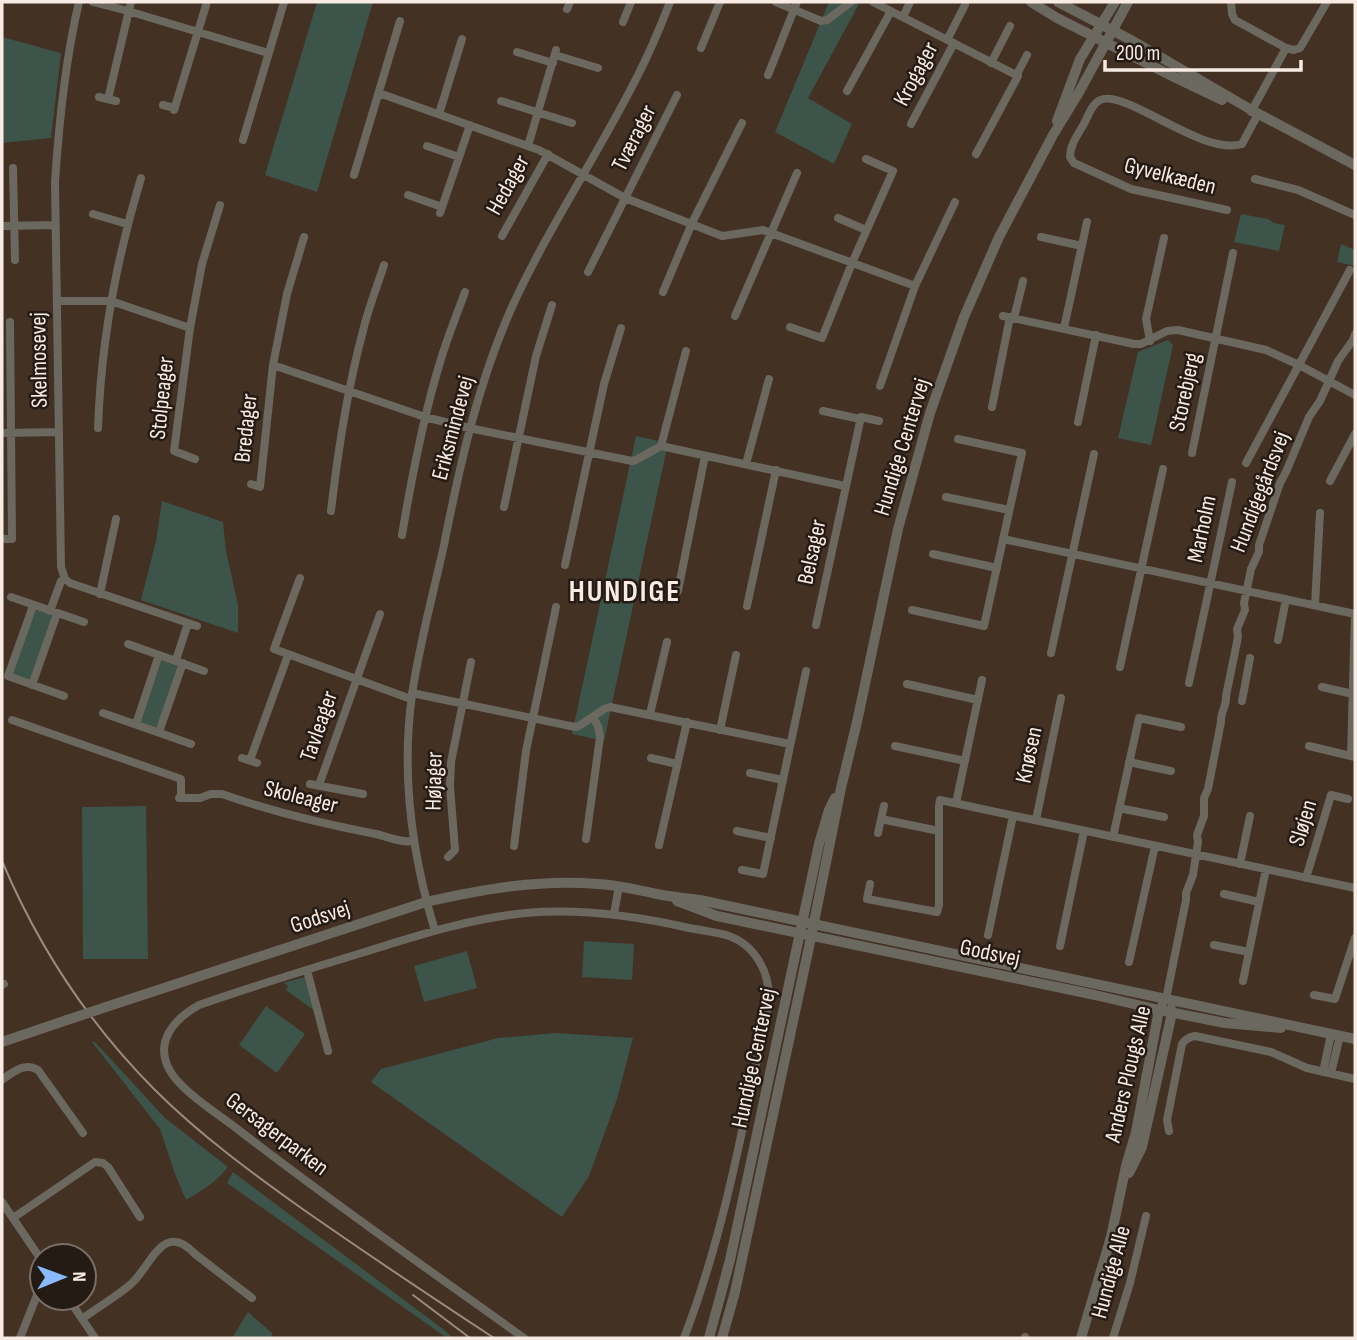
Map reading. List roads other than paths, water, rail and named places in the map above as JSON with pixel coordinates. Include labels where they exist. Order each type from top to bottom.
[{"type":"street","name":"Skelmosevej","points":[[65,579],[61,567],[55,182],[66,68],[79,2]]},
{"type":"street","points":[[93,2],[130,6],[198,32],[268,53]]},
{"type":"street","points":[[163,105],[174,109],[207,2]]},
{"type":"street","points":[[243,140],[284,2]]},
{"type":"street","points":[[624,22],[631,2]]},
{"type":"street","name":"Eriksmindevej","points":[[426,902],[413,841],[408,774],[412,696],[470,428],[499,338],[513,305],[636,80],[670,2]]},
{"type":"street","points":[[701,48],[720,2]]},
{"type":"street","points":[[776,2],[796,6],[821,21],[828,20],[851,2]]},
{"type":"street","name":"Krogager","points":[[873,2],[1016,76]]},
{"type":"street","name":"Krogager","points":[[903,16],[910,2]]},
{"type":"street","points":[[1031,2],[1176,78],[1254,112],[1354,162]]},
{"type":"street","points":[[1058,2],[1254,112]]},
{"type":"street","name":"Hundige Centervej","points":[[1053,135],[1074,74],[1093,36],[1115,2]]},
{"type":"street","name":"Hundige Centervej","points":[[722,1338],[735,1292],[898,529],[930,413],[964,317],[999,237],[1128,2]]},
{"type":"street","points":[[1231,2],[1235,20],[1294,50],[1300,48],[1327,2]]},
{"type":"street","name":"Krogager","points":[[911,124],[951,41],[965,5]]},
{"type":"street","points":[[108,99],[130,6]]},
{"type":"street","points":[[768,75],[796,6]]},
{"type":"street","points":[[847,91],[891,10]]},
{"type":"street","points":[[354,175],[400,21]]},
{"type":"street","points":[[991,62],[1010,26]]},
{"type":"street","points":[[439,114],[462,39]]},
{"type":"street","points":[[1254,112],[1286,48]]},
{"type":"street","points":[[517,52],[555,56],[598,68]]},
{"type":"street","points":[[976,154],[1027,55]]},
{"type":"street","name":"Hedager","points":[[528,146],[555,56]]},
{"type":"street","name":"Hedager","points":[[379,93],[528,146],[583,174]]},
{"type":"street","name":"Tværager","points":[[588,272],[677,95]]},
{"type":"street","name":"Gyvelkæden","points":[[1227,210],[1123,186],[1074,163],[1070,157],[1071,148],[1095,104],[1104,99],[1120,101],[1203,139],[1236,146],[1242,144],[1254,112]]},
{"type":"street","points":[[501,101],[572,123]]},
{"type":"street","points":[[663,292],[692,223],[742,123]]},
{"type":"street","points":[[408,195],[441,210],[470,125]]},
{"type":"street","points":[[427,146],[459,157]]},
{"type":"street","name":"Hedager","points":[[502,236],[548,154]]},
{"type":"street","points":[[790,327],[822,338],[893,172],[866,159]]},
{"type":"street","points":[[13,168],[15,260]]},
{"type":"street","points":[[735,316],[797,173]]},
{"type":"street","name":"Tværager","points":[[583,174],[625,198],[722,236],[758,230],[770,233],[915,286]]},
{"type":"street","points":[[98,428],[104,345],[111,301],[127,224],[141,178]]},
{"type":"street","points":[[1255,179],[1298,190],[1355,215]]},
{"type":"street","points":[[880,386],[915,286],[955,202]]},
{"type":"street","name":"Stolpeager","points":[[195,459],[174,451],[190,328],[202,264],[220,205]]},
{"type":"street","points":[[93,214],[127,224]]},
{"type":"street","points":[[838,218],[866,230]]},
{"type":"street","points":[[1064,328],[1087,222]]},
{"type":"street","points":[[2,226],[55,225]]},
{"type":"street","name":"Bredager","points":[[251,484],[260,486],[273,365],[287,294],[303,237]]},
{"type":"street","points":[[1041,237],[1082,246]]},
{"type":"street","name":"Storebjerg","points":[[1150,341],[1146,319],[1164,238]]},
{"type":"street","name":"Storebjerg","points":[[1192,453],[1233,253]]},
{"type":"street","points":[[331,511],[339,440],[348,392],[363,329],[384,265]]},
{"type":"street","points":[[1246,463],[1299,365],[1327,303],[1350,270]]},
{"type":"street","points":[[992,407],[1009,317],[1023,281]]},
{"type":"street","points":[[402,535],[412,470],[425,416],[441,357],[465,292]]},
{"type":"street","name":"Stolpeager","points":[[57,301],[111,301],[190,328]]},
{"type":"street","points":[[503,507],[536,356],[552,305]]},
{"type":"street","name":"Storebjerg","points":[[1009,317],[1134,344],[1150,341],[1167,331],[1178,330],[1216,338],[1266,350],[1355,395]]},
{"type":"street","points":[[4,539],[12,539],[6,433],[10,322]]},
{"type":"street","points":[[565,565],[604,384],[621,328]]},
{"type":"street","name":"Hundigegårdsvej","points":[[1166,999],[1186,893],[1193,875],[1197,835],[1204,816],[1204,798],[1226,702],[1238,637],[1237,629],[1245,610],[1251,569],[1259,552],[1280,483],[1309,417],[1355,334]]},
{"type":"street","points":[[1078,422],[1096,335]]},
{"type":"street","points":[[661,446],[686,351]]},
{"type":"street","name":"Bredager","points":[[273,365],[348,392],[470,428]]},
{"type":"street","points":[[746,464],[769,379]]},
{"type":"street","points":[[823,411],[879,421]]},
{"type":"street","name":"Belsager","points":[[816,625],[860,419]]},
{"type":"street","points":[[470,428],[632,461],[661,446],[845,486]]},
{"type":"street","points":[[6,433],[59,432]]},
{"type":"street","points":[[1330,481],[1355,434]]},
{"type":"street","points":[[958,439],[1024,450],[984,625],[988,635]]},
{"type":"street","points":[[1051,653],[1094,454]]},
{"type":"street","points":[[678,591],[705,456]]},
{"type":"street","points":[[1120,667],[1163,469]]},
{"type":"street","points":[[747,606],[776,470]]},
{"type":"street","name":"Marholm","points":[[1189,683],[1232,482]]},
{"type":"street","points":[[946,497],[1009,510]]},
{"type":"street","points":[[1315,605],[1320,513]]},
{"type":"street","points":[[100,594],[116,519]]},
{"type":"street","name":"Marholm","points":[[1003,539],[1355,614]]},
{"type":"street","points":[[933,554],[997,568]]},
{"type":"street","points":[[250,760],[288,655],[274,649],[300,578]]},
{"type":"street","points":[[32,685],[61,581],[65,579],[77,586],[193,625],[179,662],[159,732]]},
{"type":"street","points":[[11,597],[84,622]]},
{"type":"street","points":[[1278,640],[1286,599]]},
{"type":"street","points":[[33,606],[8,676],[64,696]]},
{"type":"street","points":[[514,846],[526,751],[556,607]]},
{"type":"street","points":[[912,610],[984,625]]},
{"type":"street","name":"Tavleager","points":[[363,794],[315,785],[380,614]]},
{"type":"street","points":[[1309,746],[1353,756],[1355,614]]},
{"type":"street","points":[[650,714],[667,642]]},
{"type":"street","points":[[128,644],[204,671]]},
{"type":"street","points":[[136,724],[159,655]]},
{"type":"street","name":"Tavleager","points":[[288,655],[412,696]]},
{"type":"street","points":[[720,730],[736,655]]},
{"type":"street","points":[[1242,701],[1250,658]]},
{"type":"street","name":"Højager","points":[[448,857],[455,850],[451,762],[471,662]]},
{"type":"street","points":[[742,870],[763,874],[806,671]]},
{"type":"street","points":[[1230,675],[1246,678]]},
{"type":"street","points":[[870,884],[867,899],[940,915],[940,800],[956,803],[982,680]]},
{"type":"street","points":[[907,684],[978,700]]},
{"type":"street","points":[[1322,687],[1354,690]]},
{"type":"street","points":[[412,696],[577,727],[610,707],[790,744]]},
{"type":"street","name":"Knøsen","points":[[1035,820],[1061,698]]},
{"type":"street","points":[[103,713],[191,744]]},
{"type":"street","points":[[586,839],[600,732],[593,717]]},
{"type":"street","points":[[1113,837],[1139,718],[1181,727]]},
{"type":"street","name":"Skoleager","points":[[12,720],[181,779],[180,799],[222,794],[293,817],[399,841],[413,841]]},
{"type":"street","points":[[659,845],[687,722]]},
{"type":"street","points":[[895,746],[965,761]]},
{"type":"street","points":[[651,758],[677,764]]},
{"type":"street","points":[[1129,762],[1171,771]]},
{"type":"street","points":[[750,773],[783,780]]},
{"type":"street","name":"Hundige Centervej","points":[[709,1338],[730,1261],[822,832],[829,810],[841,788]]},
{"type":"street","name":"Sløjen","points":[[1306,878],[1331,795],[1348,799]]},
{"type":"street","name":"Knøsen","points":[[956,803],[1195,855]]},
{"type":"street","points":[[878,833],[884,806]]},
{"type":"street","points":[[1119,808],[1164,817]]},
{"type":"street","name":"Knøsen","points":[[988,935],[1013,816]]},
{"type":"street","points":[[1240,864],[1250,816]]},
{"type":"street","points":[[881,819],[939,831]]},
{"type":"street","points":[[737,831],[771,838]]},
{"type":"street","points":[[1060,946],[1084,831]]},
{"type":"street","points":[[1129,962],[1154,846]]},
{"type":"street","name":"Sløjen","points":[[1195,855],[1355,888]]},
{"type":"street","name":"Sløjen","points":[[1243,981],[1266,869]]},
{"type":"street","name":"Godsvej","points":[[2,1042],[426,902],[476,890],[530,884],[575,883],[619,886],[700,900],[1355,1039]]},
{"type":"street","points":[[614,914],[619,886]]},
{"type":"street","points":[[1224,894],[1259,902]]},
{"type":"street","name":"Godsvej","points":[[660,895],[717,916],[1172,1013],[1225,1023],[1316,1031]]},
{"type":"street","points":[[426,902],[435,930]]},
{"type":"street","name":"Gersagerparken","points":[[524,1338],[261,1147],[181,1085],[167,1067],[165,1056],[167,1034],[173,1023],[199,1005],[435,930],[526,913],[566,911],[614,914],[728,936],[741,942],[758,958],[768,979],[769,1001],[735,1168],[704,1281],[684,1338]]},
{"type":"street","points":[[1314,995],[1335,999],[1355,938]]},
{"type":"street","points":[[1214,945],[1249,952]]},
{"type":"street","points":[[307,970],[328,1051]]},
{"type":"street","name":"Anders Plougs Alle","points":[[1081,1338],[1104,1262],[1136,1132],[1159,1010],[1166,999]]},
{"type":"street","name":"Anders Plougs Alle","points":[[1123,1185],[1142,1147],[1172,1013],[1166,999]]},
{"type":"street","points":[[1327,1072],[1335,1035]]},
{"type":"street","points":[[1169,1131],[1167,1119],[1182,1044],[1190,1036],[1271,1052],[1307,1068],[1355,1079]]},
{"type":"street","points":[[2,1080],[23,1067],[32,1066],[38,1069],[83,1133]]},
{"type":"street","points":[[13,1218],[96,1163],[103,1163],[108,1167],[140,1217]]},
{"type":"street","points":[[2,1202],[29,1242]]},
{"type":"street","name":"Hundige Alle","points":[[1113,1338],[1146,1216]]},
{"type":"street","points":[[82,1319],[133,1283],[156,1250],[174,1241],[188,1248],[252,1298]]},
{"type":"street","points":[[20,1338],[30,1312]]},
{"type":"street","points":[[77,1312],[95,1338]]},
{"type":"tram line","points":[[2,861],[16,893],[67,983],[108,1038],[172,1107],[265,1182],[494,1338]]},
{"type":"tram line","points":[[413,1295],[470,1338]]},
{"type":"district","name":"HUNDIGE","points":[[625,592]]}]
